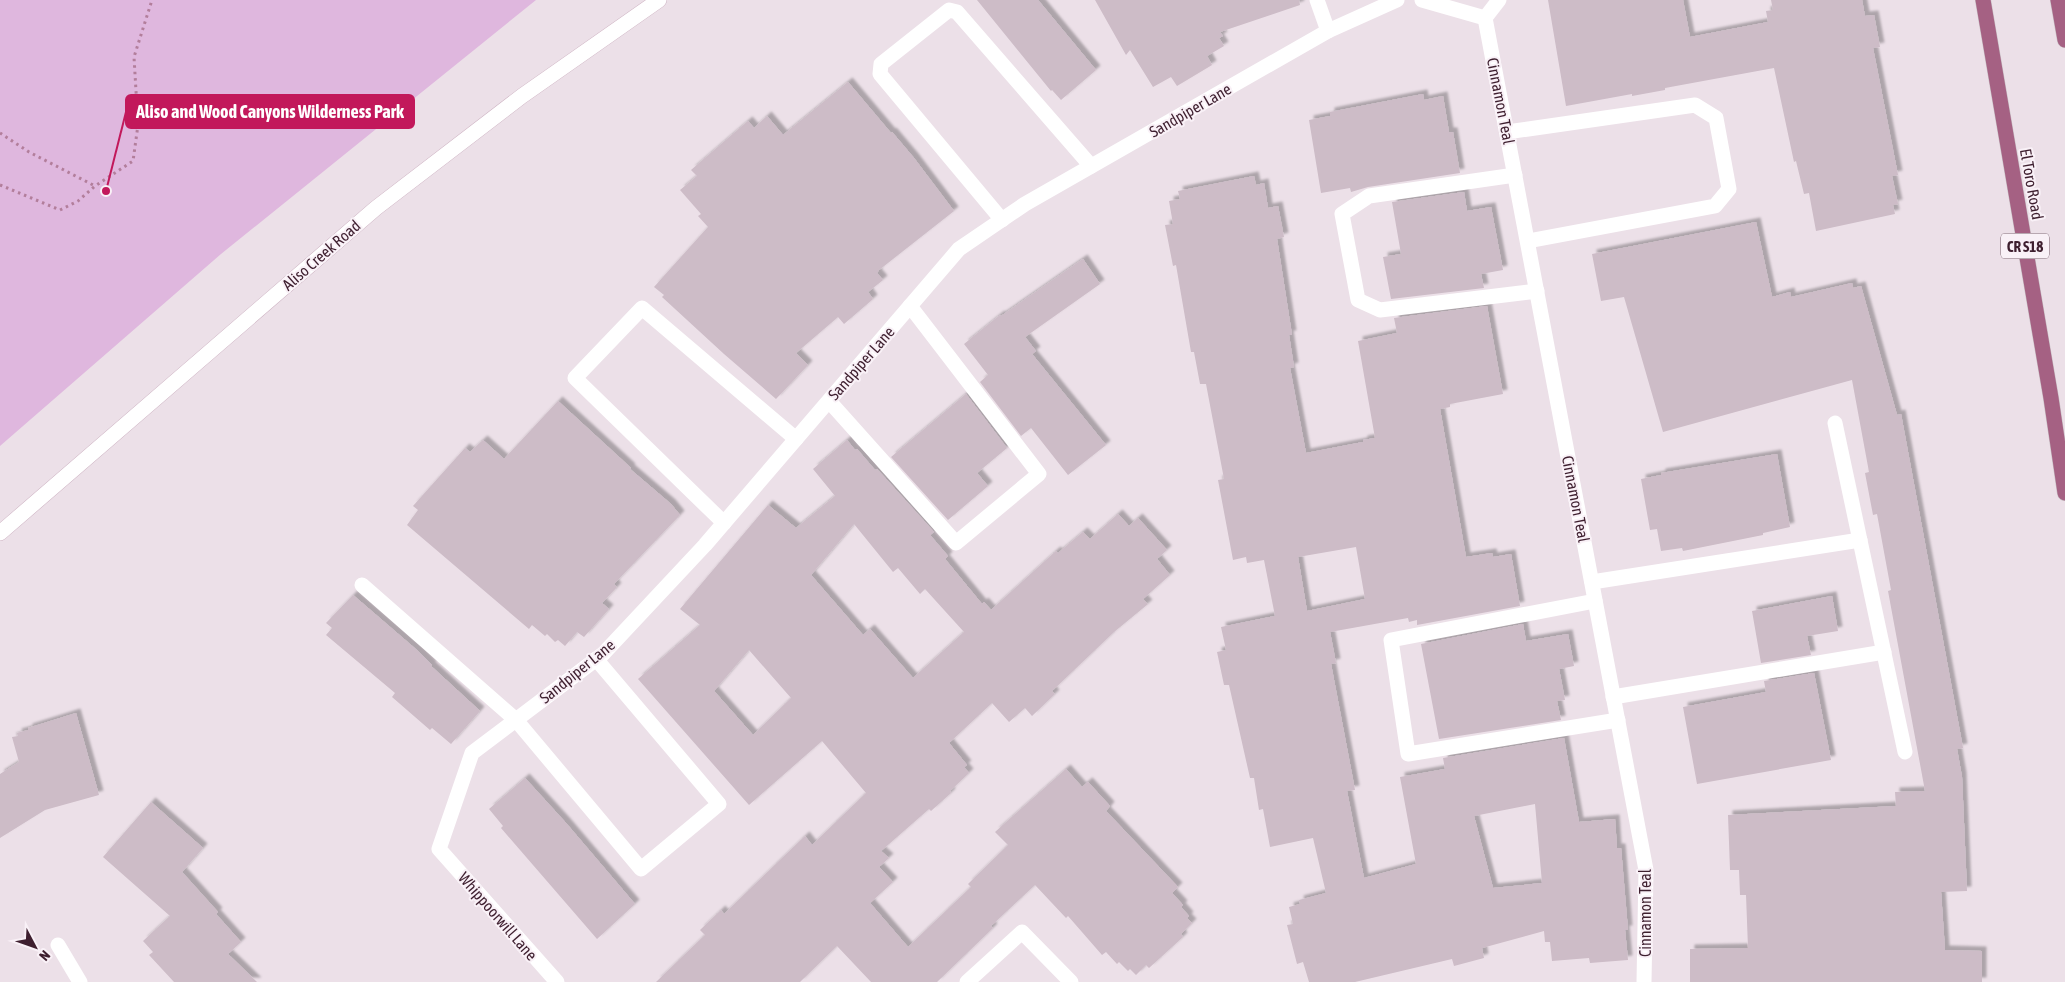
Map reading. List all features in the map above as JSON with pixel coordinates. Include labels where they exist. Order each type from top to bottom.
[{"type":"main road","name":"El Toro Road","points":[[1983,0],[2051,398],[2065,492]]},
{"type":"main road","points":[[2058,0],[2065,40]]},
{"type":"street","name":"Aliso Creek Road","points":[[0,533],[376,208],[522,96],[659,0]]},
{"type":"street","points":[[1317,0],[1328,31]]},
{"type":"street","name":"Sandpiper Lane","points":[[439,849],[472,753],[610,647],[724,523],[959,249],[1024,204],[1328,31],[1398,0]]},
{"type":"street","points":[[1431,1],[1485,18],[1499,0]]},
{"type":"street","points":[[1002,220],[880,74],[881,64],[949,10],[957,12],[1091,166]]},
{"type":"street","name":"Cinnamon Teal","points":[[1485,18],[1646,870],[1644,982]]},
{"type":"street","points":[[1507,132],[1695,105],[1716,118],[1729,189],[1715,206],[1528,241]]},
{"type":"street","points":[[1515,175],[1369,196],[1342,214],[1358,300],[1380,310],[1537,291]]},
{"type":"street","points":[[829,401],[956,543],[1039,474],[910,306]]},
{"type":"street","points":[[724,523],[575,378],[642,308],[796,439]]},
{"type":"street","points":[[1835,423],[1905,752]]},
{"type":"street","points":[[1592,582],[1860,540]]},
{"type":"street","points":[[362,586],[516,720],[641,869],[719,804],[596,659]]},
{"type":"street","points":[[1596,601],[1391,640],[1408,754],[1618,720]]},
{"type":"street","points":[[1613,697],[1884,652]]},
{"type":"street","name":"Whippoorwill Lane","points":[[439,849],[557,982]]},
{"type":"street","points":[[967,982],[1022,932],[1071,982]]},
{"type":"street","points":[[58,944],[80,982]]},
{"type":"path","points":[[0,185],[60,210],[78,201],[95,186],[133,161],[138,125],[134,57],[152,0]]},
{"type":"path","points":[[0,133],[29,152],[95,186]]},
{"type":"shaded area","points":[[0,0],[536,0],[221,254],[0,446]]},
{"type":"building","points":[[977,0],[1038,0],[1096,70],[1061,100],[1051,91]]},
{"type":"building","points":[[1095,0],[1299,0],[1300,5],[1220,32],[1223,36],[1219,38],[1224,46],[1207,56],[1212,65],[1177,86],[1171,77],[1153,87],[1130,50],[1126,55]]},
{"type":"building","points":[[1548,0],[1683,0],[1690,37],[1768,22],[1766,11],[1773,10],[1771,0],[1862,0],[1865,16],[1874,15],[1880,47],[1873,48],[1898,175],[1892,176],[1898,204],[1893,205],[1895,214],[1816,231],[1809,193],[1804,194],[1796,161],[1794,162],[1774,68],[1665,88],[1665,90],[1566,106]]},
{"type":"building","points":[[848,82],[914,158],[954,211],[879,270],[877,273],[883,280],[868,292],[873,299],[844,324],[838,317],[796,353],[808,365],[776,399],[724,354],[662,297],[664,295],[654,287],[708,227],[698,216],[701,214],[680,190],[697,176],[691,170],[748,121],[754,128],[767,116],[783,135]]},
{"type":"building","points":[[1423,94],[1424,100],[1443,96],[1449,132],[1453,132],[1460,173],[1368,187],[1351,192],[1350,188],[1321,193],[1309,120],[1330,116],[1330,112]]},
{"type":"building","points":[[1254,176],[1256,185],[1264,183],[1268,208],[1278,206],[1284,237],[1277,239],[1292,335],[1289,335],[1294,367],[1290,368],[1306,453],[1375,438],[1358,341],[1397,333],[1394,318],[1487,306],[1503,394],[1450,404],[1450,407],[1440,409],[1466,557],[1492,553],[1493,557],[1511,554],[1520,606],[1417,625],[1417,620],[1409,622],[1408,618],[1330,632],[1336,663],[1331,664],[1355,790],[1347,791],[1364,878],[1416,864],[1400,777],[1445,769],[1443,758],[1564,738],[1579,822],[1615,819],[1617,848],[1621,848],[1628,930],[1625,930],[1628,960],[1590,963],[1589,958],[1552,961],[1550,942],[1545,942],[1544,931],[1482,948],[1484,958],[1454,966],[1452,959],[1355,982],[1309,982],[1303,962],[1297,964],[1287,925],[1293,924],[1289,907],[1300,904],[1299,900],[1326,893],[1313,838],[1270,847],[1263,809],[1259,810],[1254,778],[1250,778],[1229,685],[1224,685],[1217,652],[1226,650],[1221,627],[1275,616],[1264,560],[1247,563],[1246,557],[1233,560],[1218,480],[1224,479],[1206,384],[1200,384],[1194,352],[1191,352],[1176,265],[1173,266],[1165,225],[1173,224],[1169,201],[1180,199],[1178,191]],"holes":[[[1356,547],[1365,599],[1307,611],[1298,557]],[[1535,804],[1542,883],[1493,888],[1474,816]]]},
{"type":"building","points":[[1464,192],[1467,211],[1491,207],[1503,270],[1481,274],[1484,288],[1391,299],[1383,257],[1401,254],[1392,202]]},
{"type":"building","points":[[1756,222],[1772,297],[1790,292],[1791,297],[1852,283],[1853,288],[1861,286],[1897,415],[1901,414],[1963,748],[1957,749],[1962,777],[1967,891],[1941,892],[1945,950],[1982,951],[1982,982],[1690,982],[1690,949],[1748,948],[1746,895],[1740,895],[1739,870],[1730,870],[1728,815],[1896,806],[1895,792],[1925,791],[1888,591],[1891,590],[1877,514],[1873,515],[1865,473],[1869,472],[1852,380],[1663,432],[1624,297],[1601,301],[1592,254]]},
{"type":"building","points":[[1083,259],[1100,284],[1025,337],[1036,351],[1032,354],[1106,445],[1068,475],[1031,428],[1021,436],[980,382],[988,375],[964,344],[1000,315]]},
{"type":"building","points":[[966,394],[1007,448],[977,473],[988,486],[948,520],[891,457]]},
{"type":"building","points":[[558,401],[630,469],[671,504],[680,515],[614,584],[617,587],[602,603],[609,609],[584,637],[577,632],[565,646],[558,640],[555,642],[547,634],[545,636],[532,625],[529,629],[407,525],[418,510],[413,506],[465,448],[470,452],[483,440],[504,459]]},
{"type":"building","points":[[847,440],[875,470],[877,469],[934,532],[930,535],[948,556],[945,559],[982,604],[984,602],[991,610],[1056,551],[1058,553],[1083,532],[1090,539],[1118,514],[1129,526],[1138,518],[1167,550],[1157,559],[1170,575],[1143,599],[1148,604],[1114,632],[1052,691],[1055,694],[1032,716],[1025,708],[1009,722],[992,703],[949,743],[967,765],[964,767],[969,773],[931,811],[929,809],[881,851],[889,858],[879,867],[893,882],[870,903],[908,947],[971,887],[968,884],[1008,845],[995,832],[1066,769],[1082,787],[1088,782],[1110,806],[1106,811],[1178,887],[1172,893],[1183,905],[1181,907],[1192,923],[1181,934],[1183,937],[1149,968],[1146,965],[1136,975],[1130,969],[1128,971],[1119,962],[1117,964],[1106,952],[1102,955],[1068,916],[1066,918],[1035,885],[991,926],[993,928],[937,982],[871,982],[837,946],[800,982],[656,982],[705,935],[700,930],[721,910],[724,914],[805,836],[812,845],[866,793],[822,741],[749,805],[638,679],[700,625],[680,609],[768,505],[796,528],[835,496],[813,469]],"holes":[[[854,524],[893,572],[898,568],[920,594],[925,589],[964,632],[913,678],[870,629],[863,635],[811,575]],[[749,650],[791,698],[753,735],[714,691]]]},
{"type":"building","points":[[1777,454],[1790,527],[1763,533],[1763,535],[1683,551],[1682,548],[1661,551],[1657,529],[1650,530],[1641,479],[1661,475],[1661,473]]},
{"type":"building","points":[[353,595],[418,651],[431,666],[480,711],[451,744],[432,728],[430,730],[392,697],[395,693],[326,635],[332,628],[326,623]]},
{"type":"building","points":[[1832,596],[1838,631],[1807,636],[1811,655],[1761,663],[1752,611]]},
{"type":"building","points":[[1523,624],[1526,641],[1568,634],[1574,666],[1559,669],[1565,700],[1557,701],[1561,720],[1439,739],[1421,644]]},
{"type":"building","points":[[1814,673],[1831,760],[1697,784],[1683,707],[1766,692],[1764,681]]},
{"type":"building","points":[[76,713],[99,795],[45,810],[0,838],[0,774],[19,762],[12,737],[18,736],[17,733],[28,730],[28,728]]},
{"type":"building","points":[[525,778],[635,904],[597,939],[501,828],[503,826],[489,809]]},
{"type":"building","points":[[151,802],[203,848],[182,872],[218,912],[216,914],[241,942],[228,954],[257,982],[174,982],[149,955],[153,952],[143,941],[170,916],[103,857]]},
{"type":"place","name":"Aliso and Wood Canyons Wilderness Park","points":[[106,191]]}]
